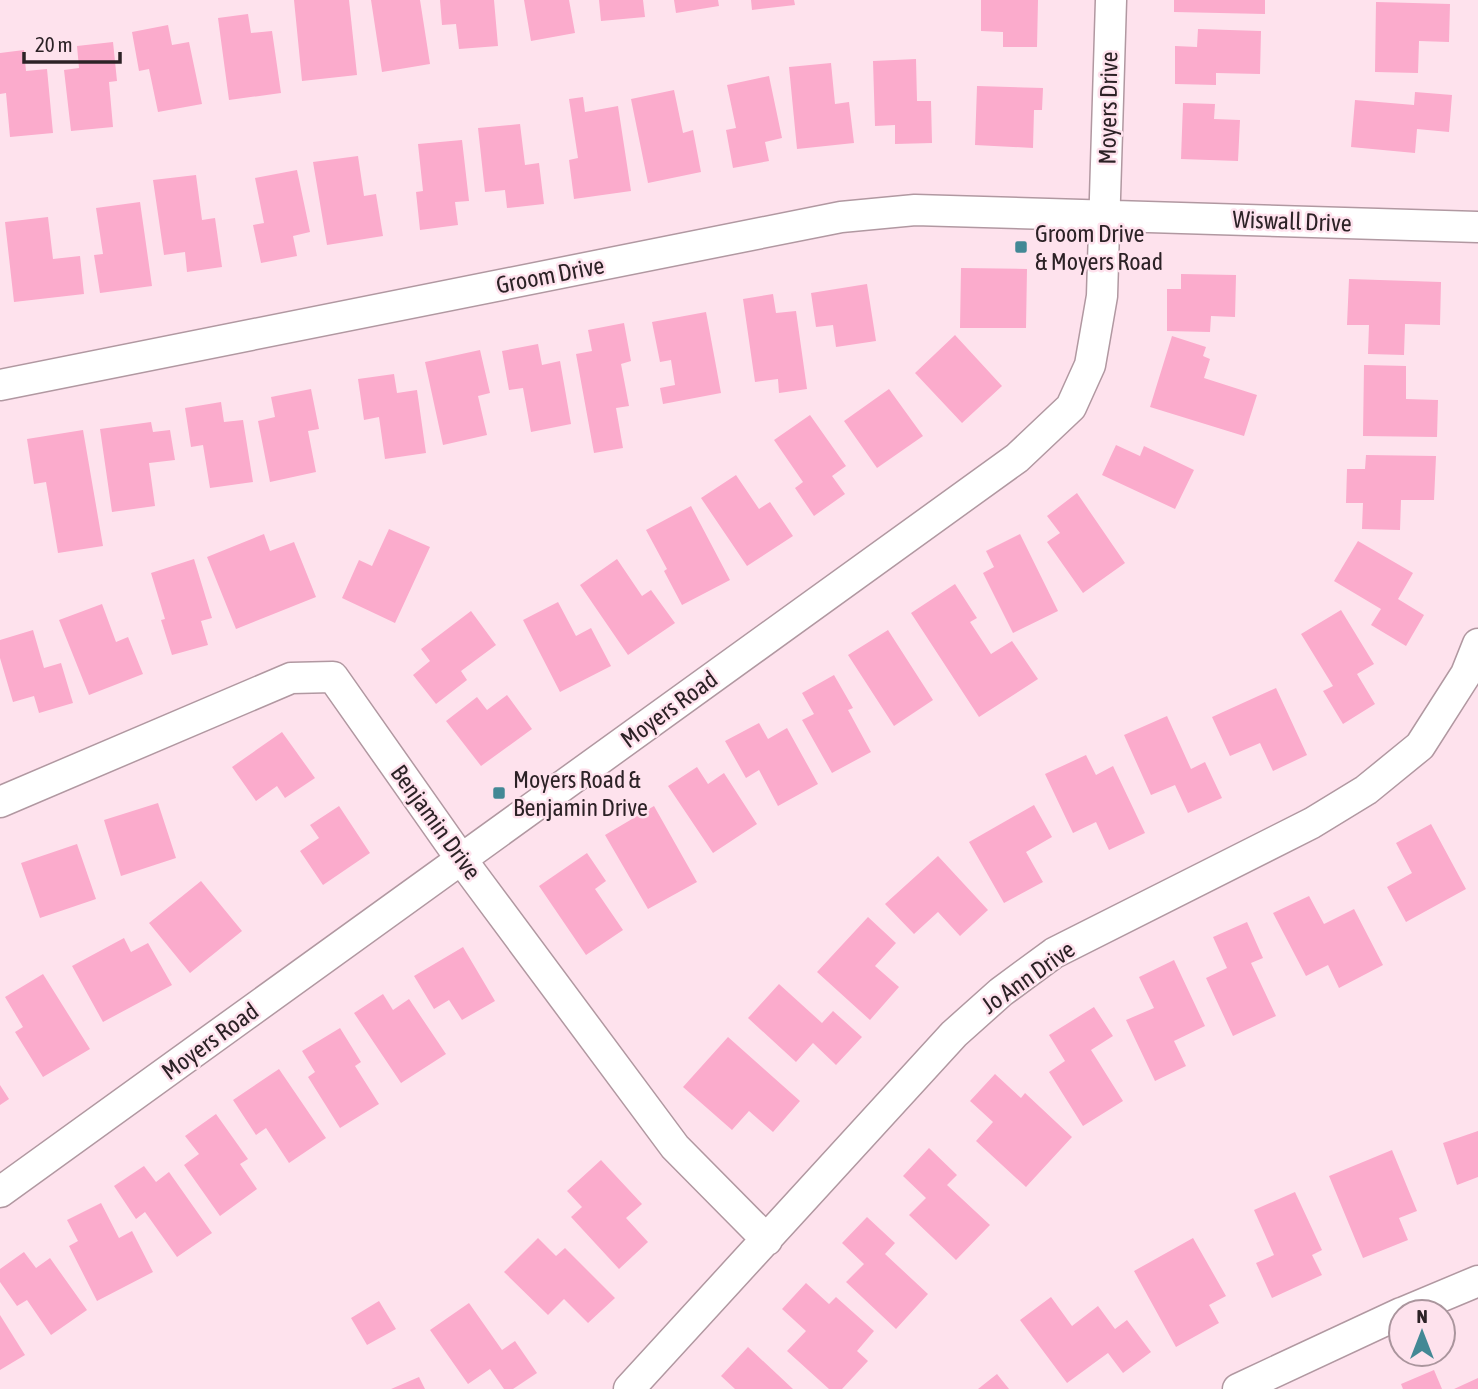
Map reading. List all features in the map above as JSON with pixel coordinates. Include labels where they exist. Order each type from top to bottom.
[{"type":"street","name":"Moyers Drive","points":[[1105,215],[1111,0]]},
{"type":"street","name":"Groom Drive","points":[[0,385],[841,217],[915,211],[1105,215]]},
{"type":"street","name":"Wiswall Drive","points":[[1105,215],[1478,227]]},
{"type":"street","name":"Moyers Road","points":[[0,1192],[1017,457],[1071,407],[1090,365],[1102,296],[1105,215]]},
{"type":"street","name":"Jo Ann Drive","points":[[629,1389],[954,1034],[1001,992],[1054,953],[1312,823],[1366,790],[1420,746],[1466,674],[1478,644]]},
{"type":"street","name":"Benjamin Drive","points":[[0,802],[291,678],[333,677],[461,859],[675,1147],[768,1240]]},
{"type":"street","points":[[1438,1298],[1478,1281]]},
{"type":"street","points":[[1238,1389],[1387,1320]]},
{"type":"building","points":[[294,0],[349,0],[357,75],[302,81]]},
{"type":"building","points":[[371,0],[420,0],[430,64],[382,72]]},
{"type":"building","points":[[440,0],[494,0],[498,46],[459,49],[456,24],[442,25]]},
{"type":"building","points":[[524,0],[569,0],[575,33],[531,41]]},
{"type":"building","points":[[599,0],[643,0],[645,17],[601,21]]},
{"type":"building","points":[[674,0],[718,0],[719,6],[676,13]]},
{"type":"building","points":[[751,0],[794,0],[795,5],[752,10]]},
{"type":"building","points":[[981,0],[1038,0],[1037,47],[1003,47],[1003,32],[981,31]]},
{"type":"building","points":[[1174,0],[1265,0],[1265,14],[1174,12]]},
{"type":"building","points":[[1376,2],[1450,4],[1449,42],[1419,41],[1418,73],[1375,72]]},
{"type":"building","points":[[248,14],[251,33],[272,31],[281,93],[229,100],[218,18]]},
{"type":"building","points":[[168,25],[172,45],[189,42],[202,104],[158,112],[149,69],[139,71],[132,32]]},
{"type":"building","points":[[1198,29],[1261,31],[1260,74],[1216,73],[1216,85],[1175,84],[1175,46],[1197,47]]},
{"type":"building","points":[[113,42],[117,81],[109,82],[113,127],[71,131],[64,70],[79,68],[77,46]]},
{"type":"building","points":[[24,50],[26,71],[47,69],[53,133],[10,137],[6,93],[0,94],[0,53]]},
{"type":"building","points":[[916,59],[917,101],[931,101],[932,143],[895,144],[895,125],[875,126],[873,61]]},
{"type":"building","points":[[831,63],[835,104],[849,102],[854,143],[797,149],[789,67]]},
{"type":"building","points":[[769,76],[782,138],[765,142],[769,161],[733,168],[726,130],[736,128],[727,85]]},
{"type":"building","points":[[977,86],[1043,88],[1042,110],[1034,110],[1033,148],[975,145]]},
{"type":"building","points":[[674,90],[683,133],[693,130],[701,172],[648,183],[631,99]]},
{"type":"building","points":[[1415,92],[1452,95],[1449,132],[1417,129],[1415,153],[1351,147],[1355,100],[1414,105]]},
{"type":"building","points":[[583,97],[585,112],[618,106],[631,191],[574,199],[569,160],[578,158],[569,99]]},
{"type":"building","points":[[1183,103],[1215,104],[1214,119],[1240,120],[1238,161],[1181,159]]},
{"type":"building","points":[[520,124],[525,165],[539,163],[544,204],[507,208],[505,190],[485,192],[478,128]]},
{"type":"building","points":[[462,140],[469,201],[455,202],[458,225],[420,230],[416,192],[423,191],[418,144]]},
{"type":"building","points":[[358,156],[364,196],[376,194],[383,236],[327,245],[313,162]]},
{"type":"building","points":[[297,170],[310,232],[293,236],[297,256],[261,263],[253,225],[264,223],[255,178]]},
{"type":"building","points":[[196,175],[202,220],[215,218],[222,267],[187,272],[185,252],[164,255],[153,180]]},
{"type":"building","points":[[140,202],[152,286],[100,293],[94,255],[103,254],[96,208]]},
{"type":"building","points":[[48,217],[53,259],[80,256],[84,294],[14,302],[5,222]]},
{"type":"building","points":[[961,268],[1027,269],[1026,328],[960,328]]},
{"type":"building","points":[[1181,274],[1236,275],[1235,317],[1211,316],[1210,332],[1167,331],[1167,289],[1181,289]]},
{"type":"building","points":[[1349,279],[1441,282],[1440,325],[1405,324],[1404,355],[1368,354],[1369,325],[1347,325]]},
{"type":"building","points":[[867,284],[876,341],[836,347],[833,325],[816,327],[811,293]]},
{"type":"building","points":[[773,294],[776,313],[796,311],[807,389],[779,393],[778,379],[755,382],[743,299]]},
{"type":"building","points":[[706,312],[721,393],[663,404],[660,388],[675,385],[671,360],[660,362],[652,322]]},
{"type":"building","points":[[624,323],[631,361],[621,364],[629,406],[616,408],[623,448],[594,453],[576,354],[592,351],[588,330]]},
{"type":"building","points":[[955,335],[1002,386],[962,423],[915,373]]},
{"type":"building","points":[[1172,336],[1206,347],[1203,356],[1210,359],[1204,378],[1257,395],[1244,436],[1150,407]]},
{"type":"building","points":[[538,344],[542,365],[560,361],[571,424],[531,432],[523,388],[509,390],[502,351]]},
{"type":"building","points":[[480,350],[490,393],[478,396],[487,435],[443,445],[425,362]]},
{"type":"building","points":[[1364,365],[1406,366],[1406,399],[1438,400],[1437,437],[1363,436]]},
{"type":"building","points":[[394,374],[397,393],[417,390],[426,453],[385,459],[379,417],[364,420],[358,379]]},
{"type":"building","points":[[311,389],[319,429],[308,431],[316,472],[270,482],[258,421],[275,417],[271,397]]},
{"type":"building","points":[[889,389],[923,436],[877,468],[844,421]]},
{"type":"building","points":[[221,402],[224,422],[243,420],[253,482],[210,488],[203,445],[191,447],[185,408]]},
{"type":"building","points":[[810,415],[846,466],[832,476],[845,494],[814,516],[795,488],[803,482],[774,440]]},
{"type":"building","points":[[151,422],[153,432],[170,430],[175,460],[149,463],[155,506],[112,512],[100,429]]},
{"type":"building","points":[[83,430],[103,546],[58,553],[46,482],[34,484],[27,439]]},
{"type":"building","points":[[1116,445],[1140,456],[1144,446],[1194,470],[1175,509],[1102,475]]},
{"type":"building","points":[[1366,455],[1436,456],[1434,500],[1401,500],[1400,530],[1362,529],[1363,503],[1346,503],[1347,469],[1365,469]]},
{"type":"building","points":[[736,475],[759,509],[770,502],[793,536],[747,566],[701,498]]},
{"type":"building","points":[[1077,493],[1125,563],[1083,593],[1047,542],[1060,533],[1047,516]]},
{"type":"building","points":[[691,506],[730,580],[682,605],[646,530]]},
{"type":"building","points":[[389,529],[430,547],[395,623],[342,598],[359,560],[372,566]]},
{"type":"building","points":[[264,534],[270,551],[294,542],[316,597],[236,629],[207,557]]},
{"type":"building","points":[[1020,534],[1058,611],[1013,633],[983,573],[994,567],[986,551]]},
{"type":"building","points":[[1358,541],[1413,573],[1398,599],[1424,615],[1406,646],[1371,625],[1381,609],[1334,581]]},
{"type":"building","points":[[194,559],[212,618],[201,621],[208,645],[172,655],[161,620],[165,619],[151,573]]},
{"type":"building","points":[[617,559],[642,596],[651,590],[675,623],[628,655],[580,585]]},
{"type":"building","points":[[955,584],[977,618],[970,622],[991,654],[1012,641],[1038,679],[979,717],[911,613]]},
{"type":"building","points":[[558,602],[576,636],[591,628],[611,666],[560,692],[523,620]]},
{"type":"building","points":[[102,604],[116,642],[128,637],[143,674],[89,695],[59,620]]},
{"type":"building","points":[[1341,610],[1374,664],[1357,674],[1375,704],[1343,724],[1323,691],[1333,686],[1301,634]]},
{"type":"building","points":[[471,611],[496,645],[461,671],[467,680],[436,704],[413,675],[430,661],[421,649]]},
{"type":"building","points":[[33,630],[44,668],[61,663],[73,703],[39,713],[34,696],[13,702],[0,658],[0,640]]},
{"type":"building","points":[[888,630],[933,700],[894,726],[848,655]]},
{"type":"building","points":[[834,675],[853,708],[848,710],[871,752],[832,773],[802,720],[814,714],[802,693]]},
{"type":"building","points":[[1276,688],[1307,755],[1273,771],[1260,743],[1230,756],[1212,717]]},
{"type":"building","points":[[507,695],[532,729],[481,766],[446,721],[477,697],[487,710]]},
{"type":"building","points":[[1167,716],[1191,769],[1205,762],[1222,798],[1188,813],[1175,785],[1151,795],[1124,735]]},
{"type":"building","points":[[759,723],[768,739],[787,728],[818,784],[778,806],[759,770],[746,778],[725,741]]},
{"type":"building","points":[[282,732],[315,778],[285,798],[277,786],[256,801],[232,767]]},
{"type":"building","points":[[1086,755],[1096,775],[1113,766],[1145,833],[1109,850],[1096,822],[1073,833],[1045,774]]},
{"type":"building","points":[[697,767],[708,784],[724,773],[757,824],[713,853],[668,786]]},
{"type":"building","points":[[158,803],[176,858],[121,876],[104,820]]},
{"type":"building","points":[[1034,805],[1052,837],[1026,852],[1043,882],[1004,903],[969,842]]},
{"type":"building","points":[[339,806],[370,853],[323,885],[300,851],[319,838],[310,825]]},
{"type":"building","points":[[654,806],[697,882],[648,909],[605,835]]},
{"type":"building","points":[[1431,824],[1466,889],[1406,922],[1387,887],[1412,873],[1396,843]]},
{"type":"building","points":[[77,844],[96,899],[40,918],[21,863]]},
{"type":"building","points":[[587,853],[606,881],[595,889],[623,930],[586,955],[539,886]]},
{"type":"building","points":[[938,856],[988,910],[960,936],[938,912],[914,934],[885,904]]},
{"type":"building","points":[[201,881],[242,931],[190,973],[149,923]]},
{"type":"building","points":[[1309,896],[1324,924],[1354,909],[1383,965],[1339,988],[1328,965],[1306,976],[1273,913]]},
{"type":"building","points":[[868,917],[896,943],[875,966],[899,987],[870,1020],[817,972]]},
{"type":"building","points":[[1247,922],[1263,958],[1251,963],[1276,1016],[1233,1036],[1206,978],[1227,968],[1213,937]]},
{"type":"building","points":[[124,938],[131,952],[148,943],[172,985],[103,1022],[72,966]]},
{"type":"building","points":[[463,947],[495,1001],[462,1020],[449,1000],[434,1009],[414,976]]},
{"type":"building","points":[[1174,960],[1205,1026],[1174,1041],[1186,1066],[1155,1081],[1126,1020],[1154,1008],[1139,977]]},
{"type":"building","points":[[43,974],[90,1049],[43,1077],[15,1032],[23,1027],[5,997]]},
{"type":"building","points":[[779,984],[822,1023],[833,1011],[862,1037],[836,1065],[813,1043],[796,1062],[748,1018]]},
{"type":"building","points":[[383,994],[393,1010],[409,999],[446,1054],[401,1083],[354,1013]]},
{"type":"building","points":[[1094,1007],[1113,1036],[1091,1050],[1123,1101],[1083,1126],[1049,1072],[1065,1061],[1049,1035]]},
{"type":"building","points":[[340,1028],[361,1062],[355,1066],[379,1104],[340,1128],[308,1077],[315,1072],[302,1051]]},
{"type":"building","points":[[728,1037],[800,1101],[773,1132],[749,1111],[732,1130],[683,1087]]},
{"type":"building","points":[[279,1069],[326,1138],[289,1163],[266,1128],[256,1135],[233,1100]]},
{"type":"building","points":[[995,1074],[1021,1098],[1025,1093],[1072,1137],[1026,1187],[976,1141],[993,1122],[970,1101]]},
{"type":"building","points":[[0,1085],[9,1099],[0,1105]]},
{"type":"building","points":[[216,1114],[248,1159],[240,1164],[257,1189],[220,1216],[184,1165],[199,1154],[185,1136]]},
{"type":"building","points":[[1478,1131],[1478,1177],[1457,1185],[1443,1143]]},
{"type":"building","points":[[929,1148],[957,1175],[947,1185],[990,1225],[956,1260],[909,1215],[926,1198],[903,1176]]},
{"type":"building","points":[[1392,1150],[1417,1211],[1399,1218],[1408,1240],[1363,1258],[1329,1176]]},
{"type":"building","points":[[601,1160],[642,1204],[626,1218],[648,1242],[619,1269],[571,1217],[582,1207],[567,1191]]},
{"type":"building","points":[[144,1166],[156,1182],[169,1172],[212,1233],[177,1257],[145,1212],[136,1219],[114,1186]]},
{"type":"building","points":[[1295,1192],[1322,1250],[1312,1255],[1322,1275],[1272,1298],[1256,1263],[1274,1255],[1254,1210]]},
{"type":"building","points":[[101,1203],[119,1238],[132,1231],[153,1272],[97,1301],[69,1246],[78,1241],[67,1220]]},
{"type":"building","points":[[867,1217],[895,1243],[885,1254],[928,1294],[896,1329],[846,1282],[864,1264],[842,1243]]},
{"type":"building","points":[[538,1238],[556,1256],[565,1248],[615,1298],[588,1323],[564,1299],[548,1315],[504,1272]]},
{"type":"building","points":[[1193,1238],[1226,1296],[1209,1305],[1219,1323],[1176,1347],[1134,1271]]},
{"type":"building","points":[[24,1252],[36,1268],[50,1258],[87,1310],[51,1335],[27,1300],[17,1306],[0,1282],[0,1269]]},
{"type":"building","points":[[806,1283],[829,1304],[836,1297],[874,1331],[857,1351],[868,1361],[842,1389],[829,1389],[787,1351],[806,1331],[782,1309]]},
{"type":"building","points":[[1051,1297],[1072,1326],[1098,1306],[1115,1329],[1127,1320],[1151,1352],[1123,1373],[1108,1353],[1067,1383],[1020,1320]]},
{"type":"building","points":[[379,1301],[396,1329],[367,1345],[351,1318]]},
{"type":"building","points":[[469,1303],[502,1350],[515,1341],[537,1373],[513,1389],[504,1389],[490,1369],[468,1384],[430,1330]]},
{"type":"building","points":[[0,1315],[25,1355],[0,1370]]},
{"type":"building","points":[[748,1347],[793,1389],[735,1389],[721,1376]]},
{"type":"building","points":[[1434,1370],[1442,1389],[1403,1389],[1401,1384]]},
{"type":"building","points":[[997,1374],[1009,1389],[978,1389]]},
{"type":"building","points":[[419,1377],[425,1389],[391,1389]]},
{"type":"building","points":[[1478,1378],[1478,1389],[1454,1389]]},
{"type":"place","name":"Groom Drive & Moyers Road","points":[[1021,247]]},
{"type":"place","name":"Moyers Road & Benjamin Drive","points":[[499,793]]}]
